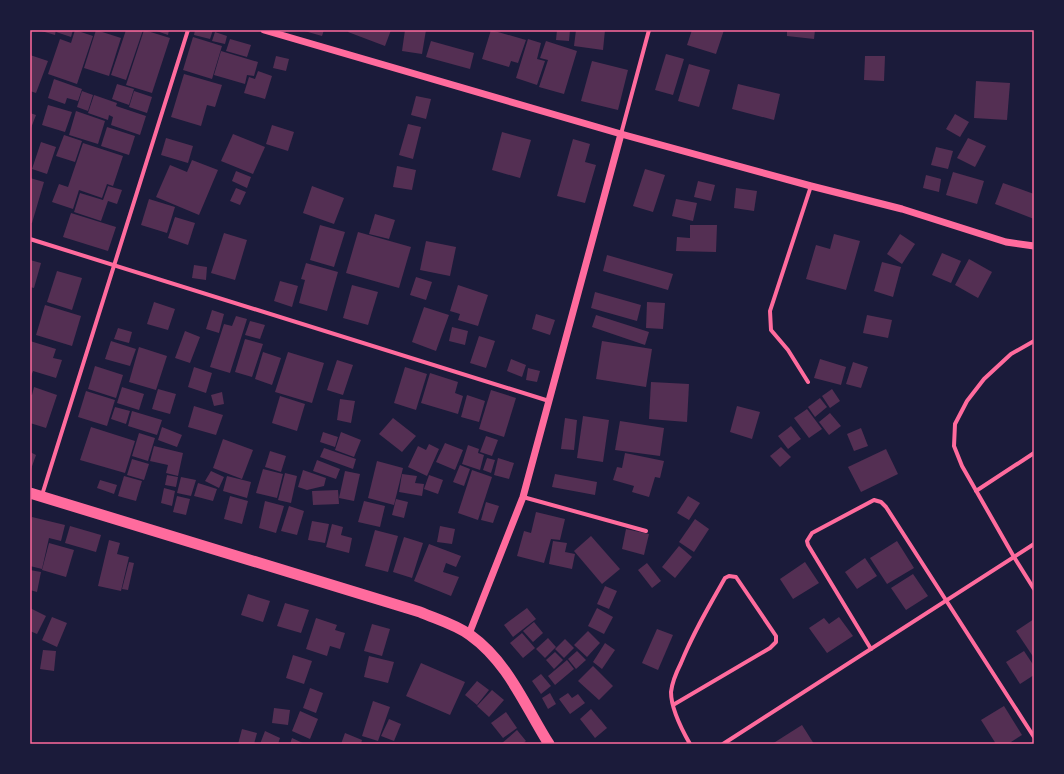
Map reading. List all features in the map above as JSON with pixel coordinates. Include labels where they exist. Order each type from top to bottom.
[{"type":"highway","points":[[30,493],[420,612],[446,622],[469,634],[499,661],[549,744]]},
{"type":"street","points":[[42,496],[188,30]]},
{"type":"street","points":[[264,30],[621,134],[811,186],[902,209],[1006,242],[1034,246]]},
{"type":"street","points":[[469,634],[523,497],[649,30]]},
{"type":"street","points":[[808,382],[788,350],[771,330],[770,311],[811,186]]},
{"type":"street","points":[[30,239],[549,401]]},
{"type":"street","points":[[1034,341],[1011,354],[984,379],[967,402],[955,424],[954,446],[962,466],[1034,589]]},
{"type":"street","points":[[976,491],[1034,453]]},
{"type":"street","points":[[523,497],[646,531]]},
{"type":"street","points":[[871,649],[807,541],[812,533],[874,500],[881,502],[886,507],[1034,737]]},
{"type":"street","points":[[723,744],[1034,544]]},
{"type":"street","points":[[673,705],[770,648],[776,642],[776,636],[736,576],[729,576],[725,578],[704,614],[672,682],[671,693],[673,705],[690,744]]},
{"type":"building","points":[[38,30],[56,30],[55,35]]},
{"type":"building","points":[[57,30],[73,30],[71,37],[56,32]]},
{"type":"building","points":[[75,30],[93,36],[77,84],[48,74],[60,39],[71,43]]},
{"type":"building","points":[[96,30],[121,38],[109,76],[84,68]]},
{"type":"building","points":[[126,30],[143,30],[126,80],[111,75]]},
{"type":"building","points":[[144,30],[170,38],[152,93],[126,85]]},
{"type":"building","points":[[154,30],[169,30],[168,35]]},
{"type":"building","points":[[195,30],[213,30],[210,39],[194,35]]},
{"type":"building","points":[[301,30],[324,30],[322,36]]},
{"type":"building","points":[[349,30],[391,30],[385,46],[348,32]]},
{"type":"building","points":[[405,30],[426,30],[422,54],[402,51]]},
{"type":"building","points":[[491,30],[526,40],[518,63],[511,61],[509,67],[482,59]]},
{"type":"building","points":[[557,30],[570,30],[569,41],[556,40]]},
{"type":"building","points":[[576,30],[605,30],[603,50],[574,46]]},
{"type":"building","points":[[692,30],[724,30],[716,54],[687,45]]},
{"type":"building","points":[[787,30],[815,30],[814,39],[787,36]]},
{"type":"building","points":[[215,32],[227,36],[225,44],[212,41]]},
{"type":"building","points":[[193,37],[222,46],[212,79],[183,70]]},
{"type":"building","points":[[230,39],[251,45],[247,57],[226,51]]},
{"type":"building","points":[[528,39],[541,43],[537,59],[545,61],[537,85],[516,78]]},
{"type":"building","points":[[431,41],[474,53],[470,69],[426,57]]},
{"type":"building","points":[[546,41],[577,51],[564,94],[539,87],[548,60],[540,58]]},
{"type":"building","points":[[221,51],[258,62],[254,76],[247,75],[245,84],[214,75]]},
{"type":"building","points":[[666,54],[684,59],[673,95],[655,90]]},
{"type":"building","points":[[30,55],[48,61],[36,93],[30,91]]},
{"type":"building","points":[[276,56],[289,59],[286,71],[273,68]]},
{"type":"building","points":[[865,56],[885,56],[884,81],[864,80]]},
{"type":"building","points":[[592,61],[628,70],[618,110],[581,101]]},
{"type":"building","points":[[689,64],[710,70],[699,107],[678,101]]},
{"type":"building","points":[[258,71],[272,76],[265,99],[244,93],[249,77],[255,79]]},
{"type":"building","points":[[184,74],[222,85],[215,107],[207,105],[201,126],[171,117]]},
{"type":"building","points":[[54,79],[82,89],[78,101],[67,98],[65,104],[48,98]]},
{"type":"building","points":[[976,81],[1010,83],[1007,120],[974,118]]},
{"type":"building","points":[[117,84],[134,89],[129,105],[112,99]]},
{"type":"building","points":[[738,84],[780,94],[774,120],[732,109]]},
{"type":"building","points":[[82,91],[93,95],[88,111],[77,107]]},
{"type":"building","points":[[134,91],[152,97],[147,113],[129,107]]},
{"type":"building","points":[[94,95],[117,103],[116,106],[146,116],[140,135],[111,125],[113,117],[109,115],[108,120],[88,113]]},
{"type":"building","points":[[416,96],[431,99],[426,119],[411,115]]},
{"type":"building","points":[[48,105],[72,112],[65,132],[42,125]]},
{"type":"building","points":[[76,111],[105,121],[98,144],[69,135]]},
{"type":"building","points":[[30,113],[36,115],[31,128],[30,128]]},
{"type":"building","points":[[955,114],[969,122],[960,137],[946,129]]},
{"type":"building","points":[[408,124],[421,127],[413,159],[399,155]]},
{"type":"building","points":[[272,125],[294,132],[288,151],[266,144]]},
{"type":"building","points":[[107,127],[135,136],[129,155],[101,146]]},
{"type":"building","points":[[502,132],[531,140],[520,178],[492,170]]},
{"type":"building","points":[[233,134],[265,147],[253,174],[221,161]]},
{"type":"building","points":[[64,135],[82,141],[75,162],[56,156]]},
{"type":"building","points":[[166,138],[193,146],[188,163],[161,155]]},
{"type":"building","points":[[968,138],[986,146],[975,167],[957,158]]},
{"type":"building","points":[[573,139],[590,144],[585,162],[596,165],[585,203],[557,196]]},
{"type":"building","points":[[41,142],[56,147],[47,174],[32,169]]},
{"type":"building","points":[[83,143],[123,156],[113,186],[107,184],[102,198],[79,190],[73,209],[52,202],[59,184],[68,187]]},
{"type":"building","points":[[936,147],[953,151],[948,169],[931,165]]},
{"type":"building","points":[[192,160],[218,170],[199,215],[156,197],[170,165],[187,172]]},
{"type":"building","points":[[397,166],[416,170],[412,190],[393,187]]},
{"type":"building","points":[[645,169],[665,175],[653,212],[633,206]]},
{"type":"building","points":[[236,171],[251,177],[247,188],[232,181]]},
{"type":"building","points":[[953,172],[984,181],[977,204],[946,195]]},
{"type":"building","points":[[926,175],[941,179],[939,192],[923,188]]},
{"type":"building","points":[[30,178],[44,182],[32,223],[30,223]]},
{"type":"building","points":[[698,181],[715,185],[711,201],[694,197]]},
{"type":"building","points":[[1003,183],[1034,194],[1034,219],[995,204]]},
{"type":"building","points":[[108,186],[122,190],[117,204],[108,201],[101,221],[74,212],[80,193],[103,200]]},
{"type":"building","points":[[312,186],[344,198],[334,224],[303,213]]},
{"type":"building","points":[[236,188],[246,192],[240,205],[230,201]]},
{"type":"building","points":[[736,188],[757,191],[754,211],[734,208]]},
{"type":"building","points":[[149,199],[175,207],[167,233],[141,225]]},
{"type":"building","points":[[676,199],[697,203],[693,221],[672,216]]},
{"type":"building","points":[[71,213],[116,227],[108,251],[63,237]]},
{"type":"building","points":[[375,214],[395,220],[389,239],[369,234]]},
{"type":"building","points":[[175,217],[195,223],[188,245],[168,238]]},
{"type":"building","points":[[320,225],[345,232],[334,267],[310,260]]},
{"type":"building","points":[[690,225],[717,225],[716,252],[676,251],[677,237],[690,238]]},
{"type":"building","points":[[358,232],[411,247],[399,288],[346,273]]},
{"type":"building","points":[[224,233],[247,240],[235,280],[211,273]]},
{"type":"building","points":[[834,234],[860,241],[846,290],[806,279],[816,245],[830,249]]},
{"type":"building","points":[[900,234],[915,244],[902,264],[887,254]]},
{"type":"building","points":[[426,241],[456,247],[450,276],[420,270]]},
{"type":"building","points":[[942,253],[961,261],[951,283],[932,275]]},
{"type":"building","points":[[607,255],[673,274],[668,290],[603,271]]},
{"type":"building","points":[[969,259],[992,272],[978,298],[955,285]]},
{"type":"building","points":[[30,260],[41,263],[34,288],[30,287]]},
{"type":"building","points":[[882,262],[901,267],[893,297],[874,291]]},
{"type":"building","points":[[306,263],[338,272],[327,311],[299,303],[305,280],[301,279]]},
{"type":"building","points":[[194,265],[207,267],[206,280],[192,278]]},
{"type":"building","points":[[57,271],[82,278],[72,310],[47,302]]},
{"type":"building","points":[[416,277],[432,282],[426,300],[410,295]]},
{"type":"building","points":[[280,281],[298,286],[292,307],[274,301]]},
{"type":"building","points":[[352,285],[378,292],[368,325],[343,318]]},
{"type":"building","points":[[458,285],[488,295],[478,326],[458,320],[460,314],[450,311]]},
{"type":"building","points":[[595,292],[641,305],[637,321],[591,308]]},
{"type":"building","points":[[154,302],[175,309],[168,330],[147,324]]},
{"type":"building","points":[[647,302],[665,303],[663,329],[646,328]]},
{"type":"building","points":[[45,305],[81,316],[72,346],[36,335]]},
{"type":"building","points":[[424,307],[449,315],[436,351],[412,342]]},
{"type":"building","points":[[212,310],[224,314],[219,333],[206,329]]},
{"type":"building","points":[[536,314],[555,320],[550,335],[532,329]]},
{"type":"building","points":[[596,315],[649,332],[645,345],[592,327]]},
{"type":"building","points":[[867,315],[892,320],[888,338],[863,333]]},
{"type":"building","points":[[236,316],[247,319],[230,373],[210,367],[224,324],[232,326]]},
{"type":"building","points":[[250,321],[265,325],[260,339],[245,335]]},
{"type":"building","points":[[452,327],[468,331],[465,345],[449,341]]},
{"type":"building","points":[[118,328],[132,332],[129,343],[114,339]]},
{"type":"building","points":[[185,331],[200,337],[190,363],[175,358]]},
{"type":"building","points":[[479,336],[495,341],[486,368],[470,363]]},
{"type":"building","points":[[245,339],[263,344],[252,377],[235,372]]},
{"type":"building","points":[[30,341],[56,349],[53,358],[62,360],[56,378],[33,371],[30,379]]},
{"type":"building","points":[[111,341],[136,349],[130,366],[105,359]]},
{"type":"building","points":[[602,341],[652,349],[646,387],[596,379]]},
{"type":"building","points":[[139,347],[167,356],[156,390],[129,382]]},
{"type":"building","points":[[263,352],[281,358],[272,385],[255,379]]},
{"type":"building","points":[[288,352],[324,363],[312,403],[275,392]]},
{"type":"building","points":[[511,359],[526,365],[522,377],[507,371]]},
{"type":"building","points":[[820,359],[846,367],[841,385],[814,378]]},
{"type":"building","points":[[337,360],[353,365],[343,395],[327,390]]},
{"type":"building","points":[[853,362],[868,367],[861,388],[846,384]]},
{"type":"building","points":[[95,366],[123,375],[116,398],[88,389]]},
{"type":"building","points":[[194,367],[212,373],[206,393],[188,387]]},
{"type":"building","points":[[405,367],[427,374],[416,410],[394,403]]},
{"type":"building","points":[[528,368],[540,371],[537,382],[526,380]]},
{"type":"building","points":[[430,373],[458,382],[455,393],[463,396],[458,414],[421,403]]},
{"type":"building","points":[[651,382],[689,384],[687,422],[649,419]]},
{"type":"building","points":[[34,387],[57,395],[46,428],[30,423],[30,394],[32,395]]},
{"type":"building","points":[[122,387],[144,394],[139,410],[117,403]]},
{"type":"building","points":[[158,389],[176,394],[170,414],[152,409]]},
{"type":"building","points":[[832,389],[840,401],[830,408],[822,396]]},
{"type":"building","points":[[491,390],[516,398],[504,437],[479,429]]},
{"type":"building","points":[[86,391],[115,400],[107,426],[78,417]]},
{"type":"building","points":[[222,392],[224,404],[214,406],[211,395]]},
{"type":"building","points":[[467,395],[485,401],[479,422],[461,417]]},
{"type":"building","points":[[280,396],[305,404],[297,431],[272,423]]},
{"type":"building","points":[[820,398],[827,407],[815,417],[808,407]]},
{"type":"building","points":[[340,399],[355,401],[351,423],[337,420]]},
{"type":"building","points":[[194,406],[223,415],[216,435],[188,427]]},
{"type":"building","points":[[737,406],[760,412],[752,439],[730,432]]},
{"type":"building","points":[[115,407],[130,411],[126,424],[111,419]]},
{"type":"building","points":[[807,409],[822,429],[809,438],[794,418]]},
{"type":"building","points":[[132,411],[162,420],[157,435],[128,426]]},
{"type":"building","points":[[830,413],[841,426],[829,435],[819,422]]},
{"type":"building","points":[[583,416],[609,420],[603,462],[577,458]]},
{"type":"building","points":[[393,418],[416,436],[402,452],[379,434]]},
{"type":"building","points":[[565,418],[577,420],[574,450],[561,449]]},
{"type":"building","points":[[620,421],[664,428],[660,456],[615,450]]},
{"type":"building","points":[[791,426],[801,439],[788,449],[778,436]]},
{"type":"building","points":[[91,427],[135,441],[125,473],[80,460]]},
{"type":"building","points":[[162,427],[182,435],[177,447],[158,440]]},
{"type":"building","points":[[861,428],[868,446],[854,451],[847,434]]},
{"type":"building","points":[[323,432],[338,437],[335,447],[320,442]]},
{"type":"building","points":[[341,432],[361,440],[354,457],[335,450]]},
{"type":"building","points":[[139,433],[155,438],[148,461],[132,456]]},
{"type":"building","points":[[486,436],[498,440],[492,456],[480,452]]},
{"type":"building","points":[[223,439],[253,450],[242,479],[213,468]]},
{"type":"building","points":[[445,443],[463,450],[455,470],[436,462]]},
{"type":"building","points":[[429,444],[439,449],[427,476],[408,467],[418,446],[426,450]]},
{"type":"building","points":[[468,445],[479,449],[478,453],[484,455],[480,470],[462,464]]},
{"type":"building","points":[[154,446],[183,453],[178,476],[166,473],[168,465],[150,461]]},
{"type":"building","points":[[781,447],[791,457],[780,467],[770,456]]},
{"type":"building","points":[[324,448],[356,459],[353,469],[320,457]]},
{"type":"building","points":[[886,449],[898,474],[861,492],[848,467]]},
{"type":"building","points":[[270,451],[286,456],[281,472],[265,467]]},
{"type":"building","points":[[30,452],[36,455],[31,469],[30,469]]},
{"type":"building","points":[[625,453],[664,461],[660,478],[655,477],[649,497],[632,492],[634,486],[613,480],[617,467],[622,468]]},
{"type":"building","points":[[487,458],[495,460],[491,473],[483,470]]},
{"type":"building","points":[[498,458],[514,463],[509,479],[494,475]]},
{"type":"building","points":[[132,459],[149,464],[144,480],[127,475]]},
{"type":"building","points":[[317,460],[340,469],[336,479],[313,471]]},
{"type":"building","points":[[377,461],[403,468],[394,505],[368,498]]},
{"type":"building","points":[[460,465],[470,469],[464,486],[453,482]]},
{"type":"building","points":[[263,469],[283,474],[277,498],[256,493]]},
{"type":"building","points":[[303,470],[326,478],[324,486],[307,490],[298,487]]},
{"type":"building","points":[[472,470],[492,477],[478,520],[458,513]]},
{"type":"building","points":[[211,471],[224,477],[219,488],[205,481]]},
{"type":"building","points":[[345,471],[360,474],[354,501],[339,498]]},
{"type":"building","points":[[285,473],[297,476],[291,503],[278,500]]},
{"type":"building","points":[[402,474],[417,476],[415,483],[424,484],[422,496],[399,492]]},
{"type":"building","points":[[555,474],[597,482],[595,495],[552,487]]},
{"type":"building","points":[[167,475],[178,477],[176,487],[165,485]]},
{"type":"building","points":[[429,475],[443,480],[438,494],[424,489]]},
{"type":"building","points":[[124,476],[142,481],[136,501],[118,496]]},
{"type":"building","points":[[227,476],[251,482],[247,498],[223,491]]},
{"type":"building","points":[[181,477],[196,480],[191,496],[177,493]]},
{"type":"building","points":[[100,480],[117,485],[114,494],[97,488]]},
{"type":"building","points":[[198,483],[217,489],[213,501],[194,496]]},
{"type":"building","points":[[164,488],[175,491],[172,506],[161,503]]},
{"type":"building","points":[[338,490],[339,504],[313,505],[312,491]]},
{"type":"building","points":[[177,496],[190,499],[186,515],[173,512]]},
{"type":"building","points":[[230,496],[248,501],[242,524],[224,519]]},
{"type":"building","points":[[688,496],[700,503],[689,520],[677,513]]},
{"type":"building","points":[[396,499],[408,502],[404,518],[392,515]]},
{"type":"building","points":[[265,501],[284,506],[276,533],[259,528]]},
{"type":"building","points":[[364,501],[385,506],[380,527],[358,522]]},
{"type":"building","points":[[486,502],[499,506],[493,523],[481,520]]},
{"type":"building","points":[[289,506],[304,511],[297,535],[281,531]]},
{"type":"building","points":[[536,512],[565,519],[560,540],[551,539],[544,563],[517,556],[524,531],[531,533]]},
{"type":"building","points":[[32,517],[65,525],[61,541],[49,538],[42,569],[30,566],[30,524]]},
{"type":"building","points":[[695,519],[709,529],[694,552],[679,542]]},
{"type":"building","points":[[312,521],[329,524],[325,543],[308,540]]},
{"type":"building","points":[[332,524],[343,527],[341,535],[352,538],[349,553],[326,547]]},
{"type":"building","points":[[70,526],[101,535],[96,552],[65,543]]},
{"type":"building","points":[[440,526],[455,529],[452,544],[437,542]]},
{"type":"building","points":[[626,529],[649,534],[644,555],[622,549]]},
{"type":"building","points":[[375,530],[398,536],[388,572],[365,566]]},
{"type":"building","points":[[591,536],[620,569],[602,584],[574,551]]},
{"type":"building","points":[[404,537],[423,543],[412,578],[393,572]]},
{"type":"building","points":[[109,540],[120,543],[117,554],[129,557],[121,591],[98,586]]},
{"type":"building","points":[[553,541],[567,543],[565,552],[575,554],[572,569],[549,564]]},
{"type":"building","points":[[897,541],[914,568],[887,584],[870,558]]},
{"type":"building","points":[[49,543],[74,550],[66,577],[42,570]]},
{"type":"building","points":[[429,544],[461,556],[456,567],[446,563],[443,572],[459,577],[451,596],[414,581]]},
{"type":"building","points":[[679,546],[692,557],[675,578],[662,567]]},
{"type":"building","points":[[865,558],[877,576],[857,589],[845,572]]},
{"type":"building","points":[[129,562],[134,563],[128,590],[122,589]]},
{"type":"building","points":[[805,562],[819,583],[793,599],[780,579]]},
{"type":"building","points":[[647,563],[661,581],[652,588],[638,570]]},
{"type":"building","points":[[30,570],[41,572],[37,592],[30,590]]},
{"type":"building","points":[[913,574],[928,596],[906,610],[891,588]]},
{"type":"building","points":[[605,586],[617,591],[609,609],[597,604]]},
{"type":"building","points":[[248,594],[270,601],[263,622],[241,615]]},
{"type":"building","points":[[285,603],[309,610],[301,633],[277,626]]},
{"type":"building","points":[[30,608],[46,616],[37,634],[30,631]]},
{"type":"building","points":[[527,608],[536,619],[513,637],[504,625]]},
{"type":"building","points":[[597,608],[613,617],[604,634],[588,626]]},
{"type":"building","points":[[52,617],[67,623],[57,647],[42,640]]},
{"type":"building","points":[[839,617],[853,636],[827,653],[809,628],[824,618],[829,624]]},
{"type":"building","points":[[316,618],[337,625],[335,630],[345,633],[340,649],[330,646],[327,656],[306,649]]},
{"type":"building","points":[[1034,619],[1034,658],[1016,631]]},
{"type":"building","points":[[534,622],[543,633],[533,642],[523,631]]},
{"type":"building","points":[[372,624],[390,629],[382,656],[364,651]]},
{"type":"building","points":[[657,629],[673,635],[658,670],[642,663]]},
{"type":"building","points":[[588,631],[600,643],[587,657],[574,645]]},
{"type":"building","points":[[522,633],[535,648],[523,658],[510,643]]},
{"type":"building","points":[[548,638],[556,647],[545,658],[536,649]]},
{"type":"building","points":[[565,639],[574,648],[564,658],[555,649]]},
{"type":"building","points":[[605,643],[615,650],[602,669],[593,662]]},
{"type":"building","points":[[43,650],[56,651],[54,671],[40,669]]},
{"type":"building","points":[[577,651],[586,660],[576,669],[568,659]]},
{"type":"building","points":[[1024,651],[1034,666],[1034,675],[1020,684],[1006,662]]},
{"type":"building","points":[[555,652],[563,660],[554,669],[546,660]]},
{"type":"building","points":[[293,655],[312,661],[304,684],[286,678]]},
{"type":"building","points":[[369,656],[394,662],[388,683],[364,677]]},
{"type":"building","points":[[567,660],[574,669],[555,685],[548,676]]},
{"type":"building","points":[[421,663],[465,682],[450,715],[406,696]]},
{"type":"building","points":[[593,666],[613,686],[599,700],[578,681]]},
{"type":"building","points":[[541,674],[551,686],[541,694],[532,681]]},
{"type":"building","points":[[477,681],[489,690],[477,705],[465,695]]},
{"type":"building","points":[[310,688],[323,693],[316,713],[303,708]]},
{"type":"building","points":[[492,690],[504,700],[489,717],[477,706]]},
{"type":"building","points":[[550,693],[556,704],[548,709],[542,698]]},
{"type":"building","points":[[568,693],[572,698],[578,694],[585,703],[570,714],[559,699]]},
{"type":"building","points":[[373,701],[390,707],[378,741],[362,736]]},
{"type":"building","points":[[1004,706],[1022,735],[1008,744],[996,744],[981,720]]},
{"type":"building","points":[[274,708],[290,710],[288,725],[272,723]]},
{"type":"building","points":[[591,709],[607,728],[595,738],[580,719]]},
{"type":"building","points":[[300,711],[318,719],[310,739],[292,731]]},
{"type":"building","points":[[506,712],[517,728],[503,738],[491,723]]},
{"type":"building","points":[[389,719],[401,724],[394,741],[381,736]]},
{"type":"building","points":[[802,725],[814,744],[772,744]]},
{"type":"building","points":[[242,729],[257,733],[254,744],[238,744]]},
{"type":"building","points":[[517,730],[526,741],[522,744],[501,744]]},
{"type":"building","points":[[265,731],[280,738],[278,744],[260,744]]},
{"type":"building","points":[[345,733],[362,740],[361,744],[341,744]]},
{"type":"building","points":[[292,738],[305,744],[290,744]]}]
